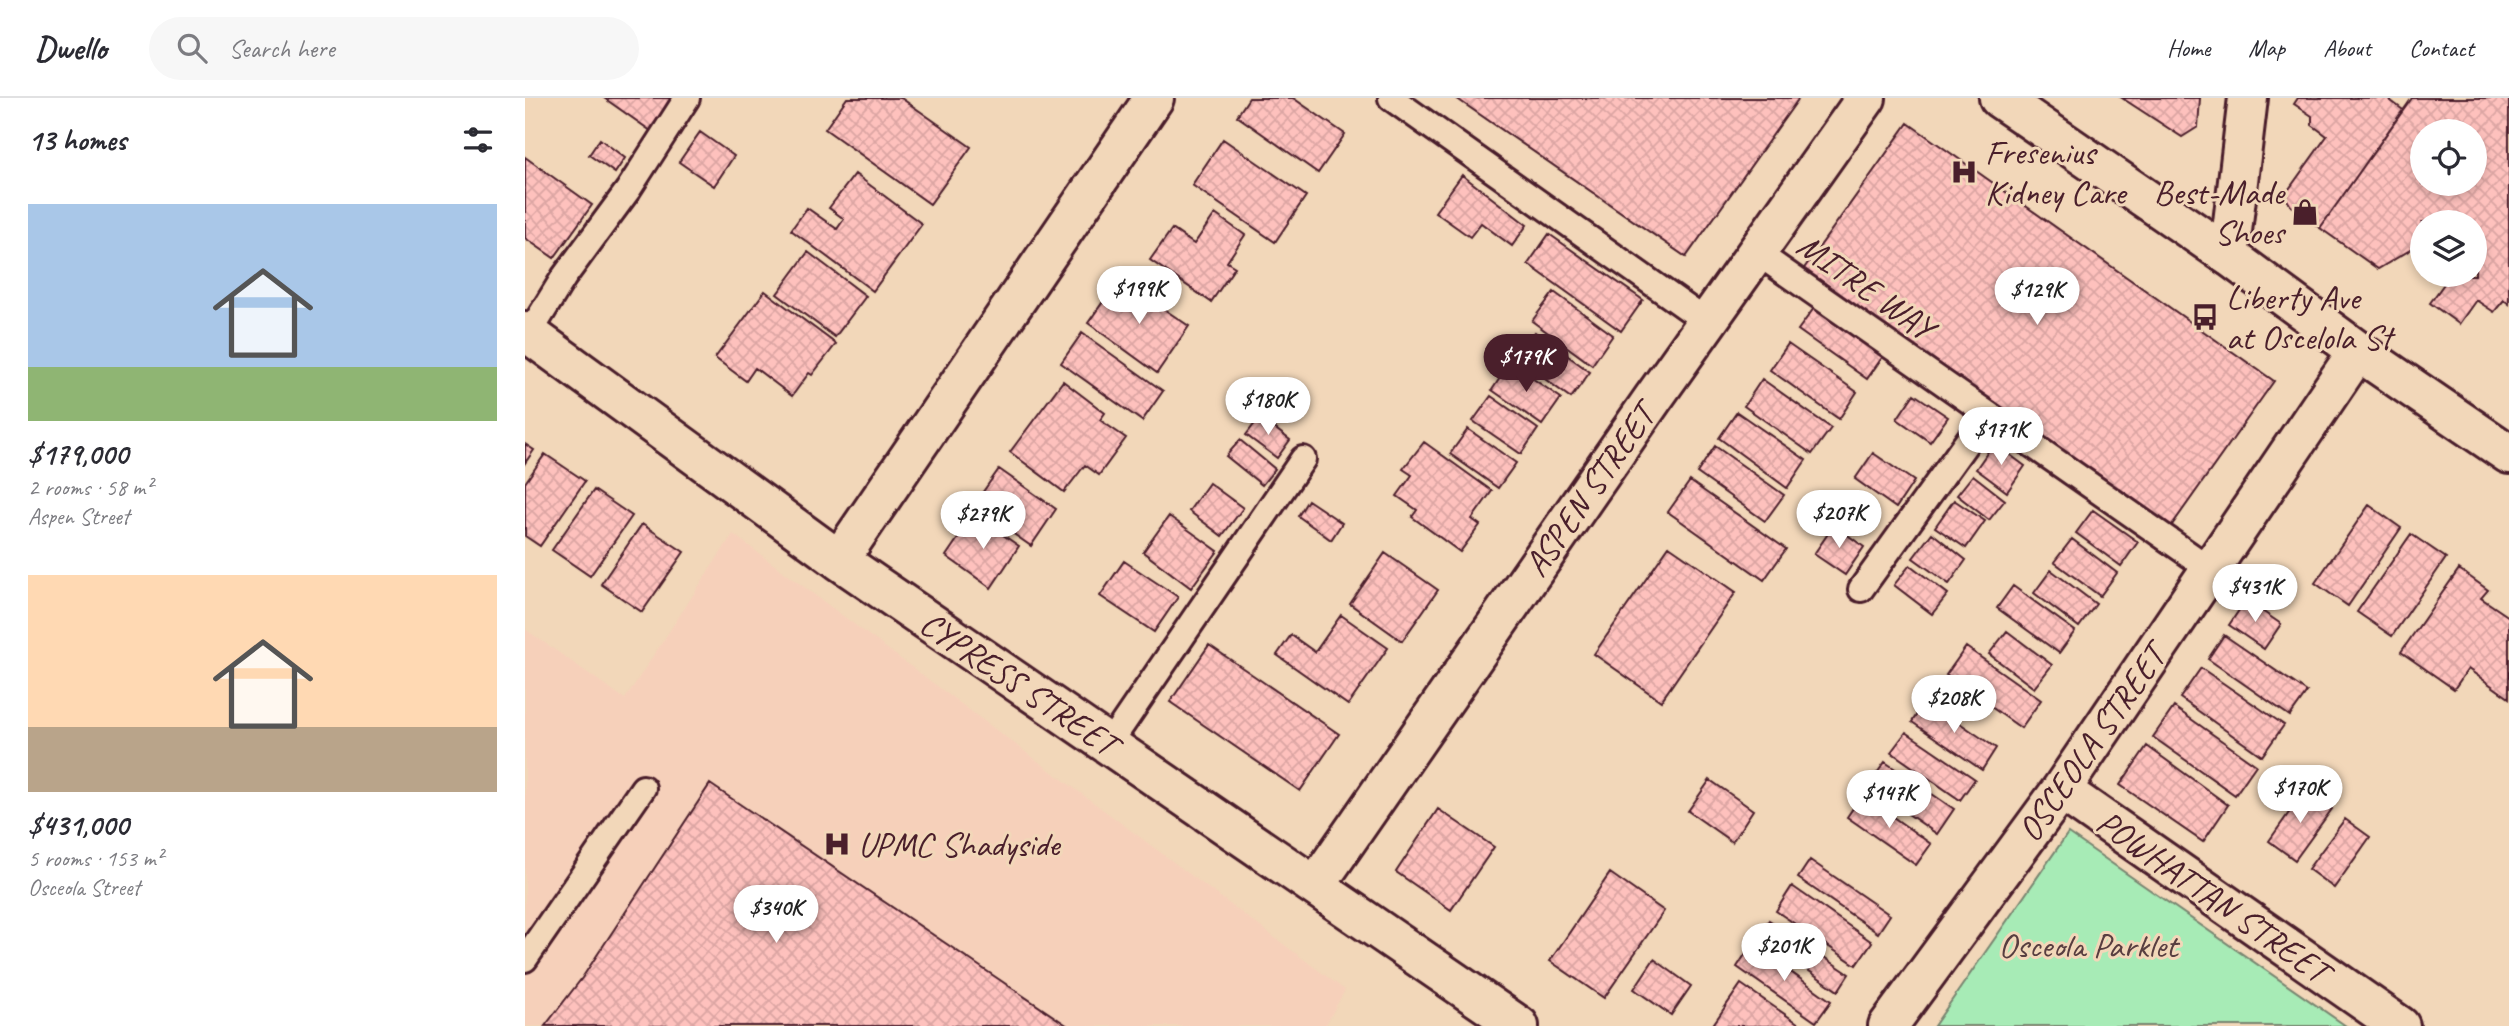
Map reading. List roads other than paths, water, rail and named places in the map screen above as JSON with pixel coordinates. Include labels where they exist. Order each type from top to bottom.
[{"type":"street","points":[[839,560],[1154,98]]},
{"type":"street","name":"ASPEN STREET","points":[[1316,885],[1866,98]]},
{"type":"street","points":[[1999,98],[2509,454]]},
{"type":"street","points":[[2229,256],[2248,98]]},
{"type":"street","name":"CYPRESS STREET","points":[[527,333],[839,560],[1519,1026]]},
{"type":"street","name":"OSCEOLA STREET","points":[[1888,1026],[2061,790],[2358,351]]},
{"type":"street","name":"POWHATTAN STREET","points":[[2061,790],[2400,1026]]},
{"type":"lane","points":[[527,333],[628,190],[687,98]]},
{"type":"lane","points":[[1391,98],[1707,322]]},
{"type":"lane","name":"MITRE WAY","points":[[1756,252],[2210,569]]},
{"type":"lane","points":[[1861,589],[1987,414]]},
{"type":"lane","points":[[1109,744],[1303,459]]},
{"type":"lane","points":[[525,959],[643,788]]},
{"type":"place","name":"Fresenius Kidney Care","points":[[1964,172]]},
{"type":"place","name":"Best-Made Shoes","points":[[2305,212]]},
{"type":"place","name":"Liberty Ave at Oscelola St","points":[[2205,317]]},
{"type":"place","name":"UPMC Shadyside","points":[[837,844]]},
{"type":"park label","name":"Osceola Parklet","points":[[2088,945]]}]
